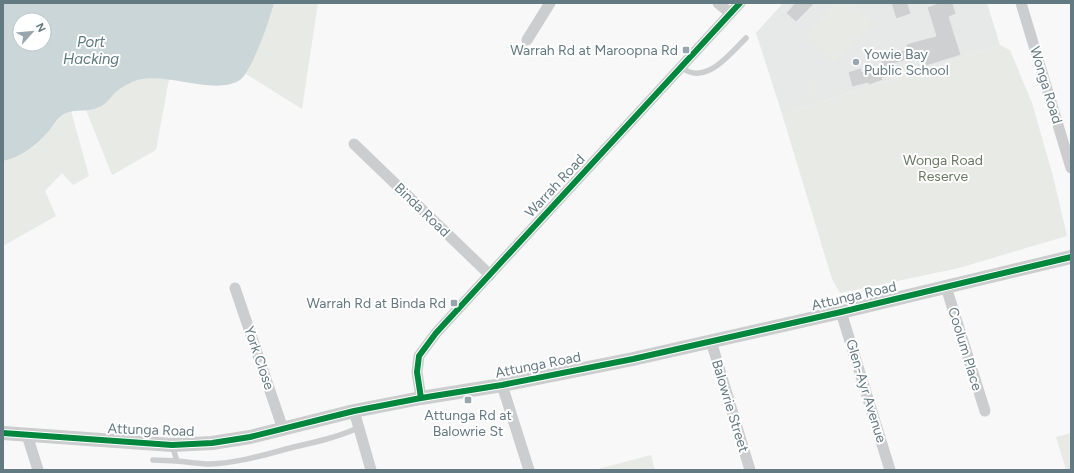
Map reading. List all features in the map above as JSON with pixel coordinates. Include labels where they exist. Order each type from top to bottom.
[{"type":"street","points":[[527,40],[550,3]]},
{"type":"street","points":[[718,3],[730,13]]},
{"type":"street","name":"Warrah Road","points":[[421,398],[417,372],[419,356],[436,333],[740,3]]},
{"type":"street","name":"Wonga Road","points":[[1020,3],[1071,168]]},
{"type":"street","name":"Binda Road","points":[[354,144],[490,274]]},
{"type":"street","name":"Attunga Road","points":[[3,433],[172,445],[231,440],[283,429],[354,411],[421,398],[502,385],[633,359],[841,312],[1071,257]]},
{"type":"street","name":"Coolum Place","points":[[946,287],[985,411]]},
{"type":"street","name":"York Close","points":[[235,288],[283,429]]},
{"type":"street","name":"Glen-Ayr Avenue","points":[[841,312],[890,470]]},
{"type":"street","name":"Balowrie Street","points":[[711,341],[750,470]]},
{"type":"street","points":[[502,385],[529,470]]},
{"type":"street","points":[[354,411],[371,470]]},
{"type":"street","points":[[27,435],[38,470]]},
{"type":"lane","points":[[681,67],[687,72],[707,72],[719,64],[746,38]]},
{"type":"lane","points":[[153,460],[198,464],[226,463],[322,440],[344,434],[358,428]]},
{"type":"lane","points":[[172,445],[177,461]]},
{"type":"shaded area","name":"Yowie Bay Public School","points":[[783,3],[987,3],[1000,45],[782,114],[756,33]]},
{"type":"green space","points":[[274,3],[318,3],[302,109],[246,74],[271,15]]},
{"type":"green space","points":[[835,3],[852,3],[873,23],[834,64],[805,36]]},
{"type":"green space","name":"Wonga Road Reserve","points":[[1000,45],[1010,50],[1032,103],[1053,176],[1067,236],[959,268],[840,293],[832,279],[782,114]]},
{"type":"green space","points":[[160,77],[169,79],[156,150],[112,175],[86,110],[102,105],[124,85],[134,81]]},
{"type":"green space","points":[[811,78],[815,78],[817,84],[817,92],[814,100],[810,100],[807,92],[807,86]]},
{"type":"green space","points":[[71,111],[89,176],[73,185],[62,173],[45,191],[56,216],[3,246],[3,161],[18,156],[34,147],[58,119]]},
{"type":"green space","points":[[1071,433],[1071,470],[1066,470],[1056,437]]},
{"type":"green space","points":[[651,455],[655,470],[594,470]]},
{"type":"water","name":"Port Hacking","points":[[3,3],[274,3],[265,32],[255,56],[250,67],[240,80],[217,86],[150,78],[135,81],[119,89],[102,106],[95,109],[73,111],[64,114],[33,146],[22,154],[3,161]]},
{"type":"building","points":[[795,3],[815,3],[796,22],[786,13]]},
{"type":"building","points":[[891,3],[908,3],[911,14],[896,19]]},
{"type":"building","points":[[939,3],[953,3],[956,14],[949,17],[961,55],[926,66],[923,58],[911,61],[910,59],[883,67],[880,58],[907,49],[906,44],[936,36],[927,7]]},
{"type":"building","points":[[879,67],[883,80],[869,85],[868,83],[852,87],[848,72],[861,68],[862,72]]},
{"type":"cycle path","points":[[421,398],[417,372],[419,356],[436,333],[740,3]]},
{"type":"cycle path","points":[[3,433],[172,445],[212,443],[250,437],[354,411],[421,398],[502,385],[633,359],[841,312],[1071,257]]},
{"type":"place","name":"Warrah Rd at Maroopna Rd","points":[[686,50]]},
{"type":"place","name":"Yowie Bay Public School","points":[[856,62]]},
{"type":"place","name":"Warrah Rd at Binda Rd","points":[[454,303]]},
{"type":"place","name":"Attunga Rd at Balowrie St","points":[[468,400]]}]
